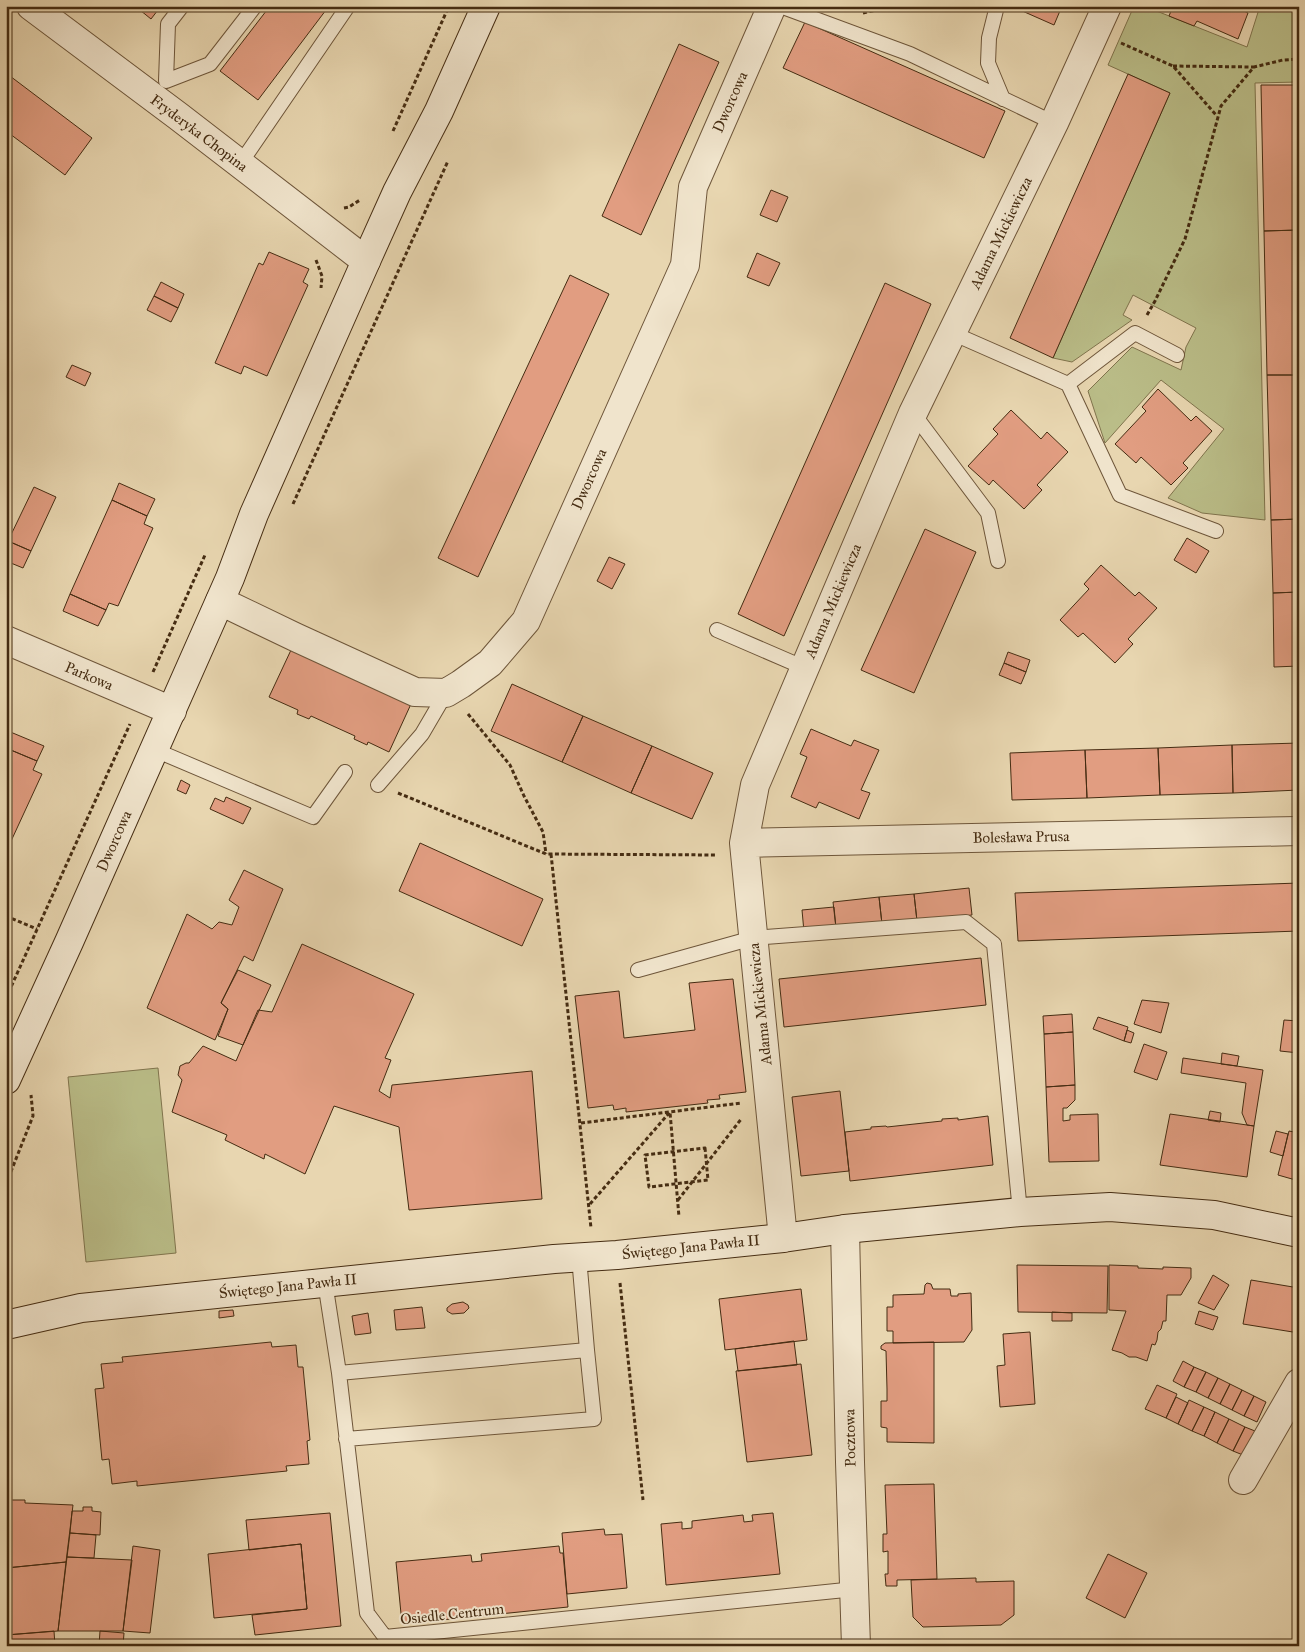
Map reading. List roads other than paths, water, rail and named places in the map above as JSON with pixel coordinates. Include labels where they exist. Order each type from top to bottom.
[{"type":"street","name":"Dworcowa","points":[[6,1080],[172,711],[220,601],[254,514],[366,261],[397,192],[439,111],[486,6]]},
{"type":"street","name":"Dworcowa","points":[[446,693],[490,663],[526,621],[685,264],[693,187],[772,6]]},
{"type":"street","name":"Adama Mickiewicza","points":[[783,1238],[762,1093],[753,938],[745,849],[756,785],[913,413],[1054,123],[1107,6]]},
{"type":"street","name":"Fryderyka Chopina","points":[[39,9],[160,90],[240,164],[366,261]]},
{"type":"street","points":[[220,601],[415,692],[446,693]]},
{"type":"street","name":"Parkowa","points":[[6,640],[172,711]]},
{"type":"street","name":"Bolesława Prusa","points":[[745,849],[1299,831]]},
{"type":"street","name":"Świętego Jana Pawła II","points":[[6,1325],[82,1308],[325,1282],[579,1257],[617,1255],[1020,1212],[1110,1208],[1204,1214],[1299,1233]]},
{"type":"street","name":"Pocztowa","points":[[846,1230],[850,1462],[856,1646]]},
{"type":"street","name":"Świętego Jana Pawła II","points":[[6,1306],[82,1308]]},
{"type":"street","points":[[1244,1480],[1299,1383]]},
{"type":"lane","points":[[160,90],[168,24],[182,6]]},
{"type":"lane","points":[[160,90],[210,64],[255,6]]},
{"type":"lane","points":[[240,164],[348,6]]},
{"type":"lane","points":[[780,6],[910,54],[1054,123]]},
{"type":"lane","points":[[997,6],[989,38],[988,63],[1003,99]]},
{"type":"lane","points":[[952,333],[1068,384],[1120,495],[1216,531]]},
{"type":"lane","points":[[1068,384],[1135,333],[1177,355]]},
{"type":"lane","points":[[913,413],[988,513],[998,561]]},
{"type":"lane","points":[[717,630],[805,668]]},
{"type":"lane","points":[[378,785],[422,734],[446,693]]},
{"type":"lane","points":[[154,750],[313,816],[345,772]]},
{"type":"lane","points":[[638,970],[753,938],[966,922],[994,944],[1020,1212]]},
{"type":"lane","points":[[346,1439],[594,1419],[579,1257]]},
{"type":"lane","name":"Osiedle Centrum","points":[[325,1282],[339,1373],[367,1613],[385,1638],[854,1589]]},
{"type":"lane","points":[[339,1373],[587,1350]]}]
